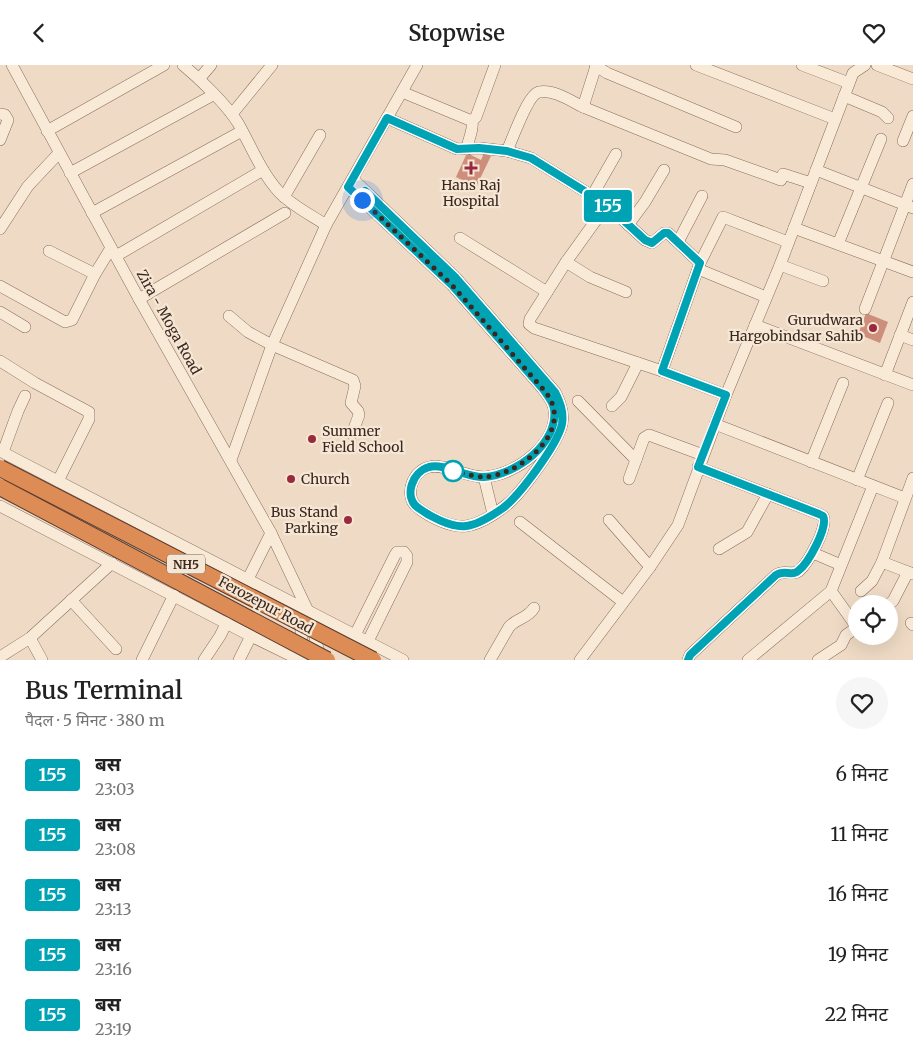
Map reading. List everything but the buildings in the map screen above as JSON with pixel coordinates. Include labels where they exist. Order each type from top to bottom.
[{"type":"highway","name":"Ferozepur Road","points":[[1,457],[373,660]]},
{"type":"highway","name":"Ferozepur Road","points":[[0,487],[327,660]]},
{"type":"street","name":"Zira - Moga Road","points":[[12,65],[212,431],[231,460],[271,533],[299,593],[321,660]]},
{"type":"street","points":[[47,131],[164,65]]},
{"type":"street","points":[[183,65],[232,114],[263,169],[284,197],[326,225]]},
{"type":"street","points":[[199,79],[211,65]]},
{"type":"street","points":[[232,114],[272,65]]},
{"type":"street","points":[[231,460],[272,345],[326,225],[417,65]]},
{"type":"street","points":[[472,121],[476,117],[495,65]]},
{"type":"street","points":[[583,107],[596,65],[607,73],[736,127]]},
{"type":"street","points":[[696,65],[835,119]]},
{"type":"street","points":[[802,65],[849,83]]},
{"type":"street","points":[[580,660],[675,532],[698,467],[780,265],[844,95],[855,70],[865,65]]},
{"type":"street","points":[[877,65],[910,77],[912,65]]},
{"type":"street","points":[[402,92],[472,121]]},
{"type":"street","points":[[507,151],[527,103],[534,94],[539,92],[549,93],[711,159],[725,160],[781,179],[783,174],[811,183]]},
{"type":"street","points":[[70,173],[213,95]]},
{"type":"street","points":[[844,95],[882,112],[888,118]]},
{"type":"street","points":[[0,114],[5,115],[8,119],[0,140]]},
{"type":"street","points":[[903,141],[913,117]]},
{"type":"street","points":[[387,118],[457,149],[507,151],[531,158],[607,205],[648,242],[655,242],[666,232],[678,242],[699,266],[766,297]]},
{"type":"street","points":[[467,149],[468,137],[473,128],[472,121]]},
{"type":"street","points":[[92,213],[242,131]]},
{"type":"street","points":[[284,197],[320,135]]},
{"type":"street","points":[[838,244],[881,139]]},
{"type":"street","points":[[0,229],[28,186],[59,153]]},
{"type":"street","points":[[592,196],[616,154]]},
{"type":"street","points":[[0,286],[67,322],[72,319],[95,274],[113,252],[263,169]]},
{"type":"street","points":[[628,225],[645,202],[664,170]]},
{"type":"street","points":[[816,170],[909,207]]},
{"type":"street","points":[[350,183],[456,278],[555,392],[562,408],[562,425],[556,441],[517,495],[503,508],[475,524],[458,526],[425,512],[416,506],[411,499],[410,489],[417,475],[429,467],[484,477],[519,465],[543,445],[550,433],[554,416],[552,404],[543,389],[452,285],[350,183]]},
{"type":"street","points":[[865,309],[884,261],[909,207],[913,184]]},
{"type":"street","points":[[678,242],[702,196]]},
{"type":"street","points":[[607,205],[566,262],[530,319],[529,325],[726,395]]},
{"type":"street","points":[[139,299],[285,213]]},
{"type":"street","points":[[662,371],[699,266],[724,217],[788,242]]},
{"type":"street","points":[[794,228],[913,272]]},
{"type":"street","points":[[460,238],[547,292]]},
{"type":"street","points":[[49,251],[95,274]]},
{"type":"street","points":[[566,262],[590,277],[626,292]]},
{"type":"street","points":[[780,265],[823,281]]},
{"type":"street","points":[[885,375],[913,302]]},
{"type":"street","points":[[0,312],[25,327]]},
{"type":"street","points":[[230,316],[251,334],[272,345],[353,380],[355,386],[351,403],[359,415],[352,435]]},
{"type":"street","points":[[755,325],[913,385]]},
{"type":"street","points":[[900,335],[913,339]]},
{"type":"street","points":[[0,361],[35,383],[89,412],[89,419],[58,481]]},
{"type":"street","points":[[612,406],[621,397],[638,363]]},
{"type":"street","points":[[810,461],[843,383]]},
{"type":"street","points":[[25,396],[1,457],[58,481],[403,660]]},
{"type":"street","points":[[578,401],[636,460]]},
{"type":"street","points":[[857,480],[888,403]]},
{"type":"street","points":[[716,424],[872,486],[907,503]]},
{"type":"street","points":[[628,479],[644,438],[649,435],[703,455]]},
{"type":"street","points":[[688,660],[690,655],[776,575],[783,571],[794,573],[798,571],[813,553],[825,523],[823,516],[698,467]]},
{"type":"street","points":[[484,477],[493,514]]},
{"type":"street","points":[[861,591],[872,581],[882,561],[907,503],[913,478]]},
{"type":"street","points":[[748,660],[831,591],[872,486]]},
{"type":"street","points":[[719,549],[747,532],[768,494]]},
{"type":"street","points":[[0,506],[300,660]]},
{"type":"street","points":[[609,520],[650,567]]},
{"type":"street","points":[[520,522],[623,602]]},
{"type":"street","points":[[248,579],[271,533]]},
{"type":"street","points":[[355,635],[395,555],[398,552],[404,552],[407,556],[407,562],[368,641]]},
{"type":"street","points":[[813,553],[841,565]]},
{"type":"street","points":[[882,561],[910,573],[897,595]]},
{"type":"street","points":[[0,657],[30,638],[112,563]]},
{"type":"street","points":[[831,591],[848,615]]},
{"type":"street","points":[[142,660],[174,595]]},
{"type":"street","points":[[71,599],[116,649]]},
{"type":"street","name":"Zira - Moga Road","points":[[304,608],[302,645],[308,660]]},
{"type":"street","points":[[490,660],[509,627],[529,615],[534,608]]},
{"type":"street","points":[[204,660],[220,636],[226,622]]},
{"type":"street","points":[[818,660],[841,645],[848,633]]},
{"type":"street","points":[[239,660],[251,636]]},
{"type":"street","points":[[30,638],[42,660]]},
{"type":"bus line","name":"155","points":[[365,191],[456,278],[555,392],[562,408],[562,425],[556,441],[517,495],[503,508],[475,524],[458,526],[434,517],[416,506],[411,499],[410,489],[417,475],[422,470],[435,467],[484,477],[492,476],[519,465],[543,445],[547,439],[554,420],[554,408],[543,389],[452,285],[348,187],[387,118],[457,149],[479,148],[507,151],[531,158],[607,205],[648,242],[655,242],[666,232],[700,263],[662,371],[726,395],[698,467],[819,514],[825,519],[825,523],[813,553],[798,571],[794,573],[783,571],[776,575],[690,655],[688,660]]},
{"type":"place","name":"Hans Raj Hospital","points":[[471,168]]},
{"type":"place","name":"Gurudwara Hargobindsar Sahib","points":[[873,328]]},
{"type":"place","name":"Summer Field School","points":[[312,439]]},
{"type":"place","name":"Church","points":[[291,479]]},
{"type":"place","name":"Bus Stand Parking","points":[[348,520]]},
{"type":"route","points":[[362,200],[452,285],[543,389],[554,408],[554,420],[547,439],[543,445],[519,465],[492,476],[484,477],[453,471]]}]
